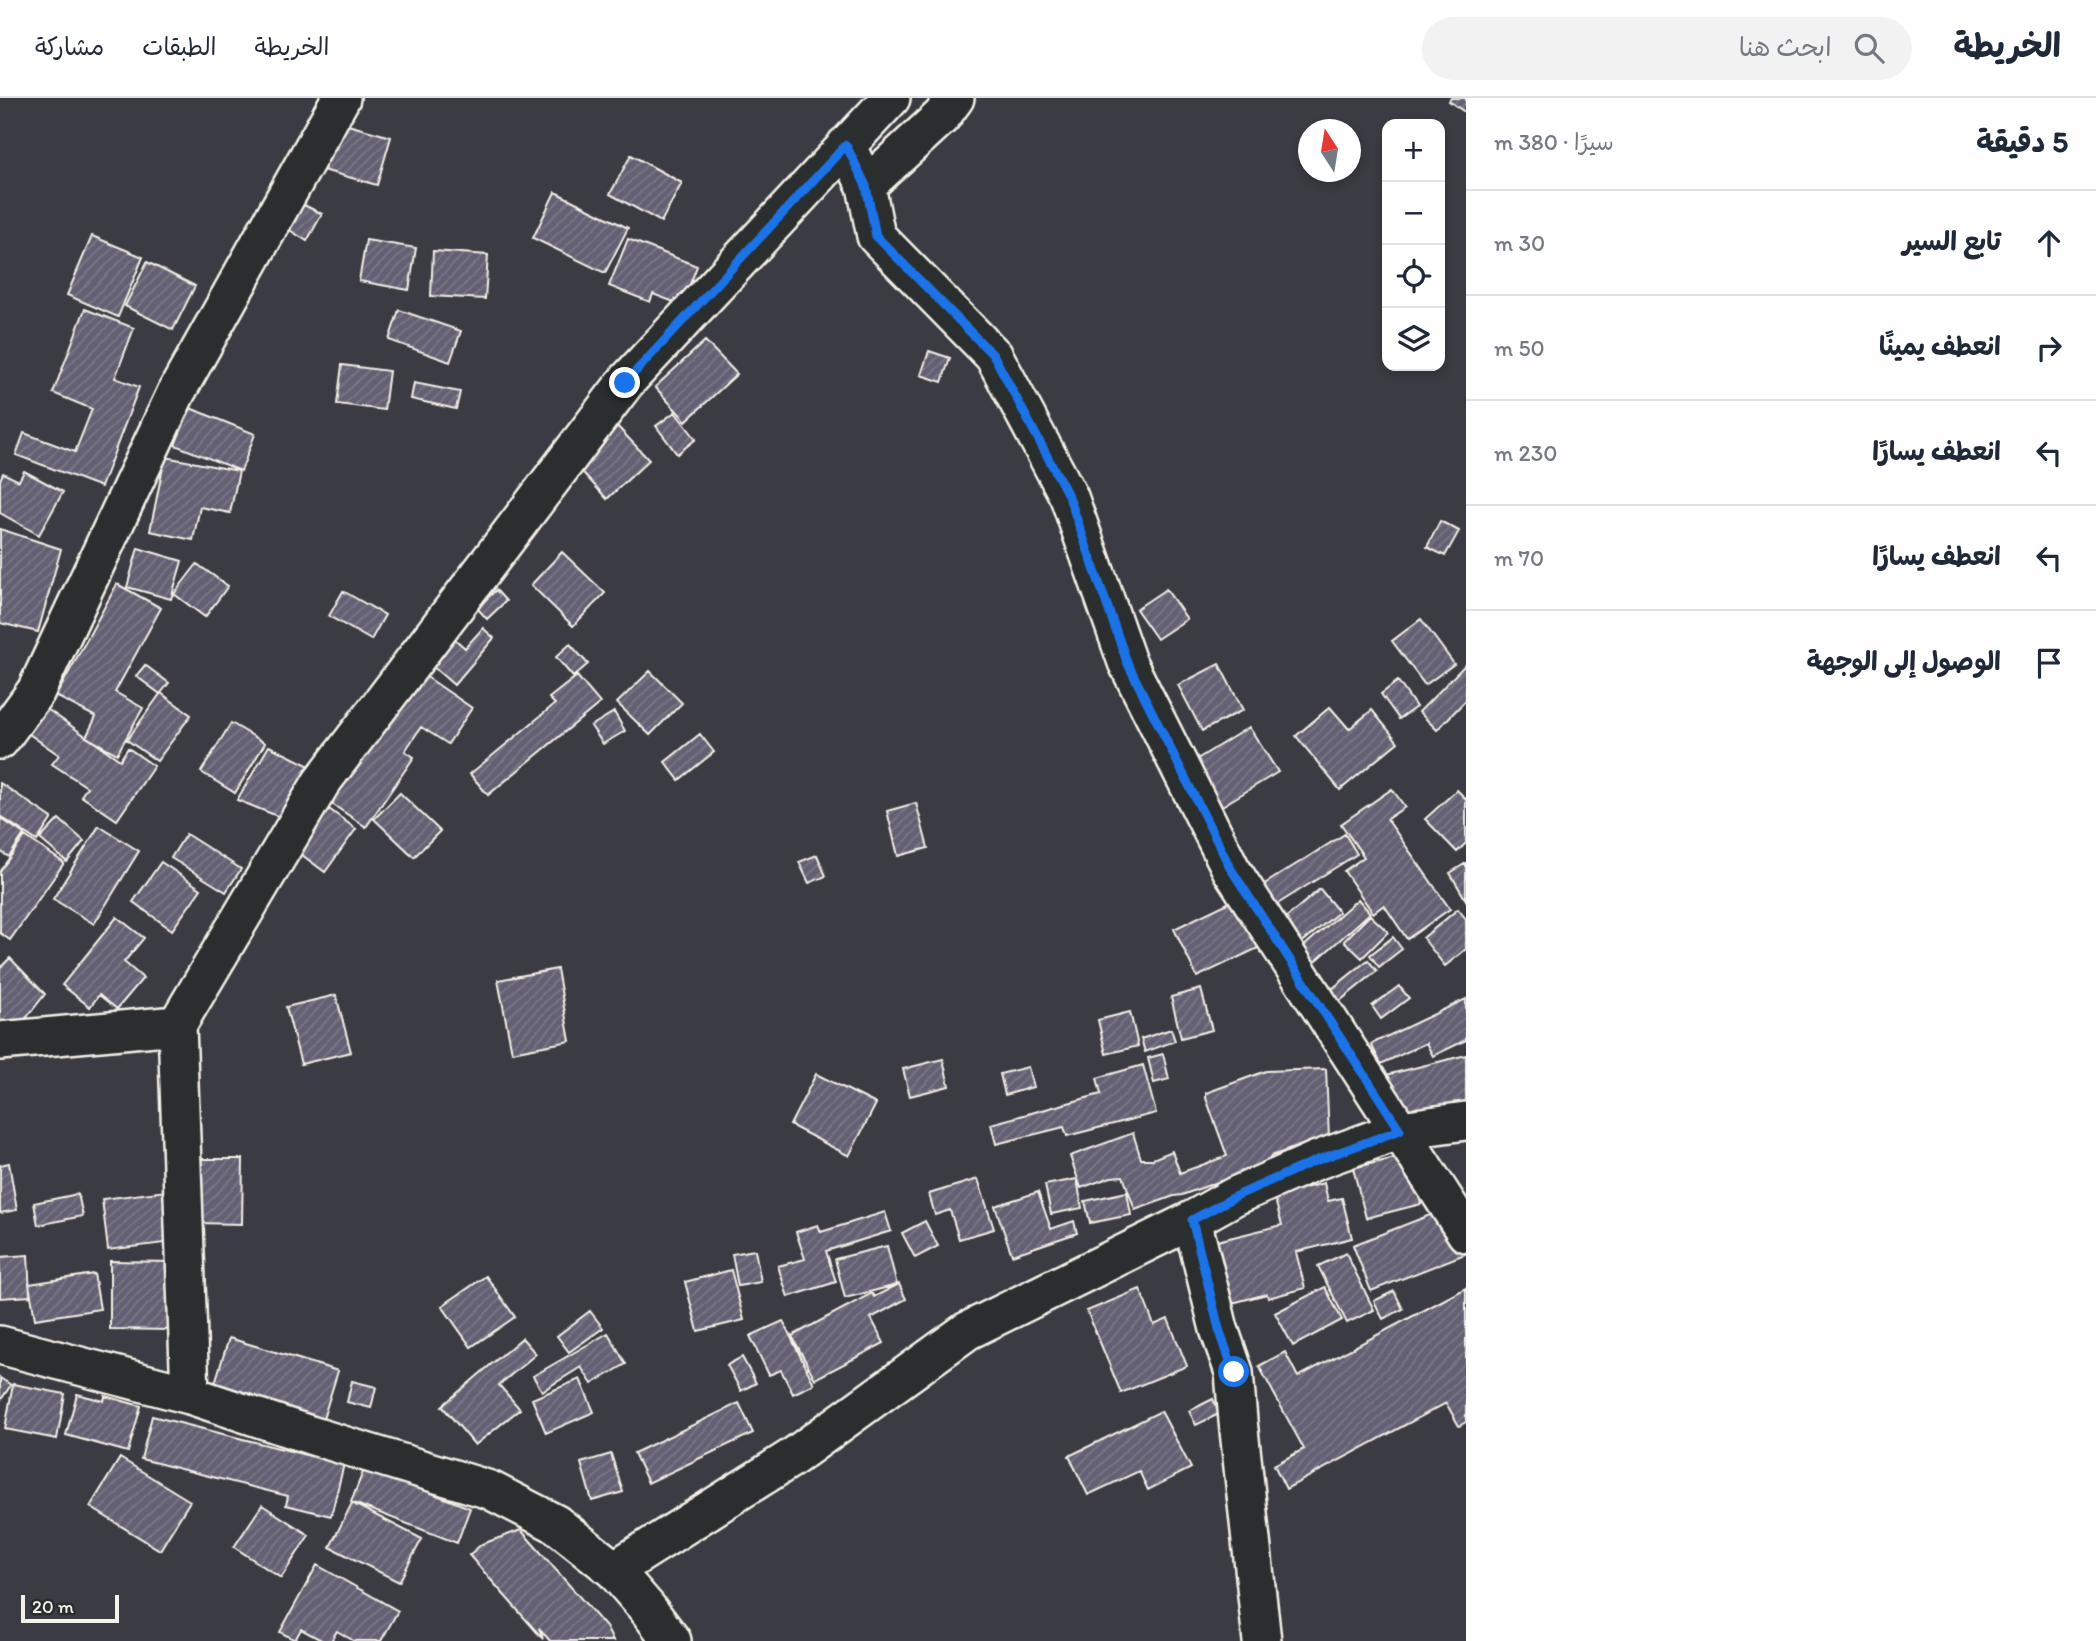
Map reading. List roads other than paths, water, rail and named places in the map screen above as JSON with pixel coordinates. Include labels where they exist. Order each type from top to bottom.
[{"type":"street","points":[[0,740],[36,691],[176,393],[341,98]]},
{"type":"street","points":[[190,1395],[177,1024],[321,783],[625,383],[891,98]]},
{"type":"street","points":[[866,186],[942,116],[955,98]]},
{"type":"street","points":[[846,145],[866,186],[876,236],[994,356],[1069,497],[1127,662],[1231,869],[1466,1233]]},
{"type":"street","points":[[0,1041],[177,1024]]},
{"type":"street","points":[[614,1570],[793,1457],[967,1331],[1236,1196],[1315,1161],[1400,1130],[1466,1121]]},
{"type":"street","points":[[1192,1220],[1219,1329],[1234,1372],[1262,1641]]},
{"type":"street","points":[[0,1345],[190,1395],[490,1490],[556,1524],[614,1570],[672,1641]]}]
